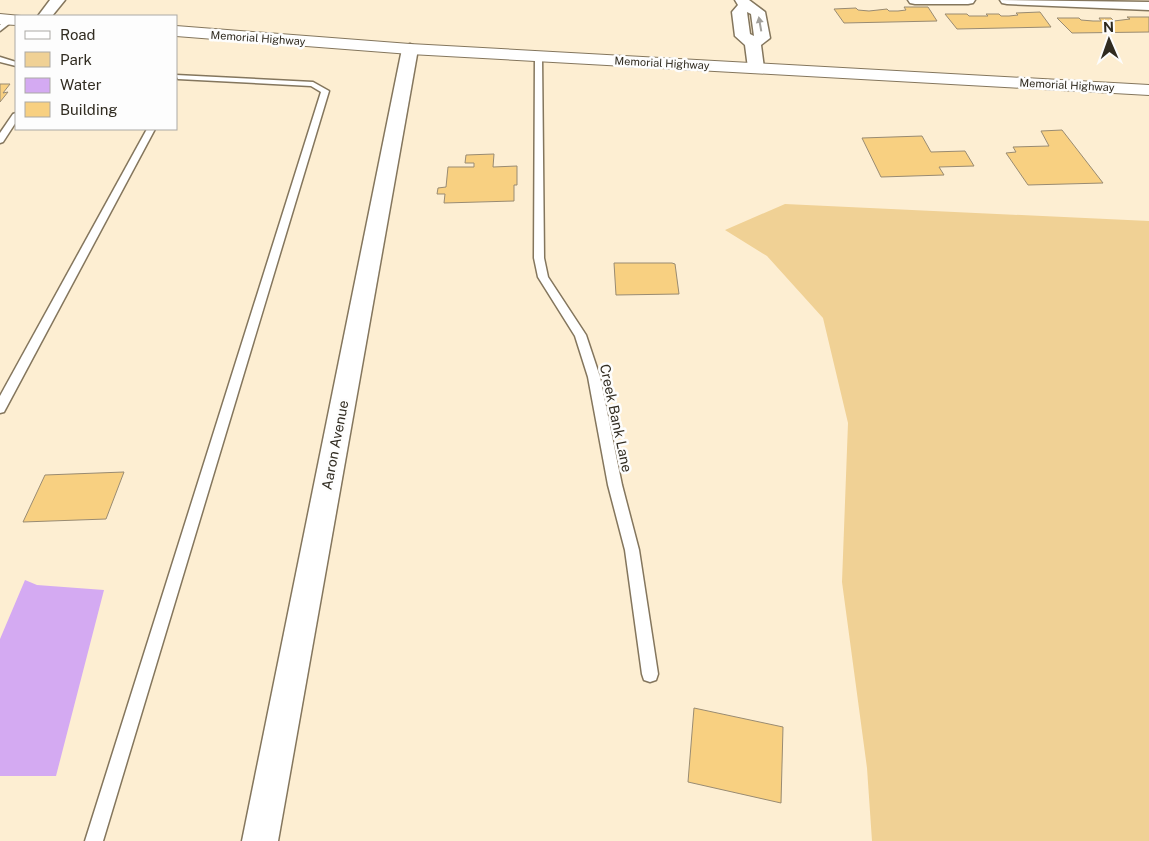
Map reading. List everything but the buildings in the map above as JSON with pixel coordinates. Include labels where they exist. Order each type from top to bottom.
[{"type":"street","points":[[46,15],[58,0]]},
{"type":"street","points":[[915,0],[968,0]]},
{"type":"street","points":[[1007,0],[1149,6]]},
{"type":"street","points":[[744,3],[739,12],[743,36],[753,43],[756,68]]},
{"type":"street","name":"Memorial Highway","points":[[178,32],[410,49],[1149,90]]},
{"type":"street","name":"Aaron Avenue","points":[[260,841],[410,49]]},
{"type":"lane","name":"Creek Bank Lane","points":[[538,56],[539,258],[543,277],[580,335],[594,377],[614,485],[626,522],[632,550],[650,674]]},
{"type":"lane","points":[[0,60],[15,64]]},
{"type":"lane","points":[[94,841],[325,91],[314,84],[178,78]]},
{"type":"lane","points":[[0,140],[15,118]]},
{"type":"lane","points":[[0,408],[151,130]]},
{"type":"green space","points":[[785,204],[1149,221],[1149,841],[872,841],[867,768],[842,582],[848,423],[823,318],[767,256],[725,230]]},
{"type":"water","points":[[25,580],[37,585],[104,590],[56,776],[0,776],[0,639]]}]
